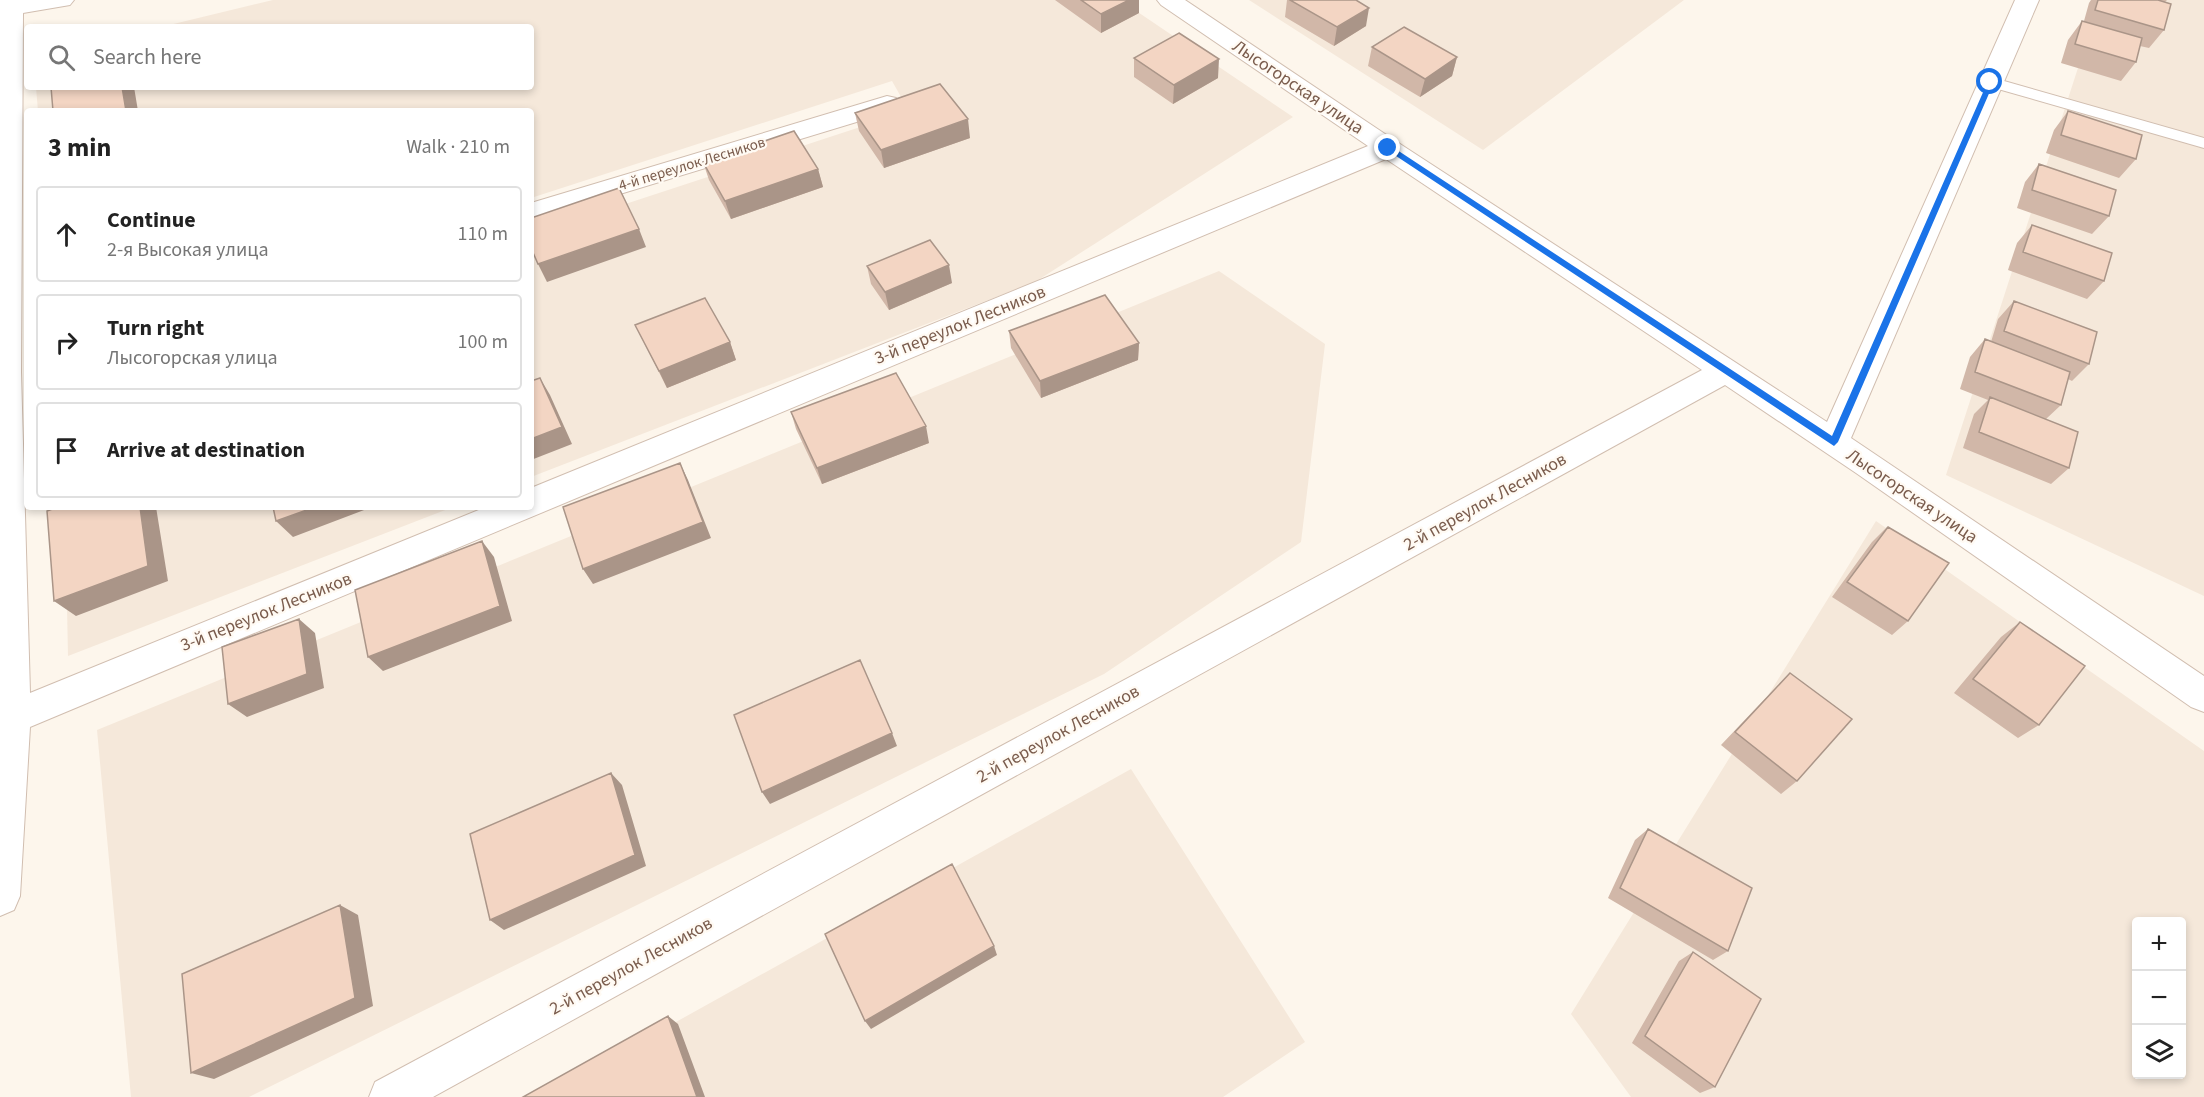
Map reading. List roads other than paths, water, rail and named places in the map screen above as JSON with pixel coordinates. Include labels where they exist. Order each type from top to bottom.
[{"type":"street","points":[[0,896],[13,717],[16,369],[6,4],[60,0]]},
{"type":"street","name":"Лысогорская улица","points":[[1169,0],[1388,148],[1834,442],[2204,696]]},
{"type":"street","points":[[1834,442],[2026,0]]},
{"type":"street","name":"4-й переулок Лесников","points":[[534,211],[886,104]]},
{"type":"street","name":"3-й переулок Лесников","points":[[534,501],[1388,148]]},
{"type":"street","name":"2-й переулок Лесников","points":[[390,1097],[1726,371]]},
{"type":"street","name":"3-й переулок Лесников","points":[[13,717],[513,510]]},
{"type":"lane","points":[[1990,82],[2204,143]]}]
